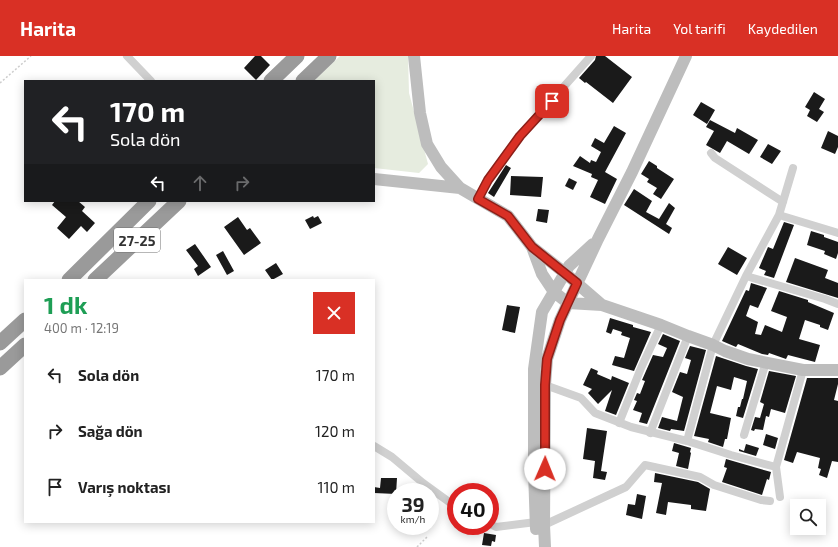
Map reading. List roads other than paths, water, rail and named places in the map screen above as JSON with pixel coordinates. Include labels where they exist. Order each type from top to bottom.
[{"type":"highway","points":[[272,80],[297,56]]},
{"type":"highway","points":[[304,80],[329,56]]},
{"type":"highway","name":"27-25","points":[[69,279],[106,245],[148,202]]},
{"type":"highway","name":"27-25","points":[[96,279],[178,202]]},
{"type":"highway","points":[[0,342],[24,321]]},
{"type":"highway","points":[[0,368],[24,346]]},
{"type":"street","points":[[127,56],[150,80]]},
{"type":"street","points":[[414,56],[420,113],[427,144],[441,167],[460,188],[508,216],[532,247],[602,304]]},
{"type":"street","points":[[478,199],[488,180],[520,136],[591,56]]},
{"type":"street","points":[[538,547],[547,359],[560,320],[598,239],[632,172],[686,56]]},
{"type":"street","points":[[711,153],[715,158],[783,202]]},
{"type":"street","points":[[687,441],[713,345],[746,276],[778,215],[793,168]]},
{"type":"street","points":[[375,179],[460,188]]},
{"type":"street","points":[[778,215],[838,233]]},
{"type":"street","points":[[546,547],[540,523],[534,471],[534,369],[542,312],[569,266],[598,239]]},
{"type":"street","points":[[532,247],[542,274],[554,292],[568,303],[602,304],[748,359],[803,370],[838,370]]},
{"type":"street","points":[[746,276],[838,304]]},
{"type":"street","points":[[619,423],[641,368],[661,325]]},
{"type":"street","points":[[650,433],[688,336]]},
{"type":"street","points":[[744,436],[766,362]]},
{"type":"street","points":[[780,498],[776,467],[803,370]]},
{"type":"street","points":[[545,385],[582,398],[595,413],[619,423],[650,433],[687,441],[776,467]]},
{"type":"street","points":[[375,447],[392,457],[447,500]]},
{"type":"street","points":[[499,527],[540,523],[626,487],[645,465],[700,477],[714,485],[761,500],[770,501]]}]
